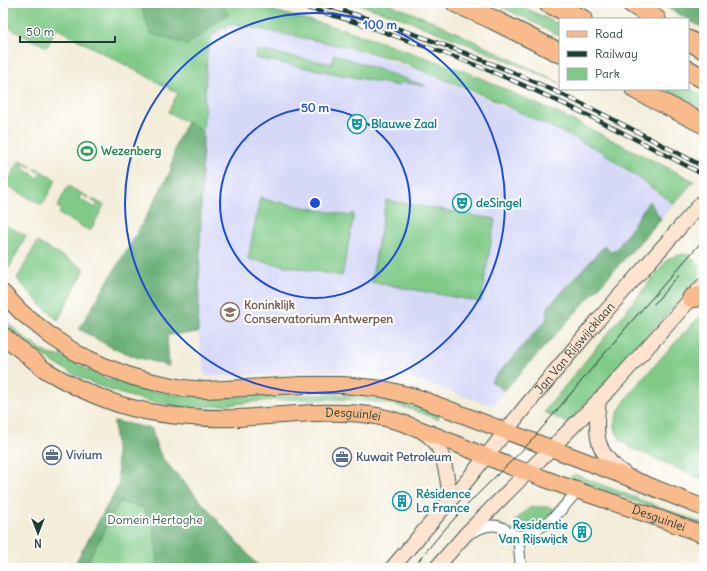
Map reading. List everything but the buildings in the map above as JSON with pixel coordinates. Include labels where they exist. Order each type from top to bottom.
[{"type":"highway","points":[[456,3],[559,52]]},
{"type":"highway","points":[[548,3],[580,18]]},
{"type":"highway","points":[[631,3],[654,18]]},
{"type":"highway","points":[[689,41],[704,49]]},
{"type":"highway","points":[[689,71],[704,79]]},
{"type":"highway","points":[[637,90],[704,124]]},
{"type":"main road","name":"Jan Van Rijswijcklaan","points":[[392,568],[451,501],[525,407],[599,319],[700,205]]},
{"type":"main road","points":[[3,293],[21,312],[52,337],[78,354],[133,377],[183,388],[206,390],[303,385],[343,385],[383,389],[416,397],[704,508]]},
{"type":"main road","points":[[436,568],[465,535],[611,388],[700,293]]},
{"type":"main road","name":"Desguinlei","points":[[3,335],[46,371],[107,401],[142,411],[176,416],[214,418],[238,418],[307,413],[370,415],[396,421],[420,429],[512,468],[528,472],[704,535]]},
{"type":"main road","points":[[599,400],[596,426],[598,443],[610,462],[617,469],[632,479]]},
{"type":"main road","points":[[420,429],[433,440],[441,456],[445,468],[451,501]]},
{"type":"street","points":[[465,535],[480,528],[492,525],[499,526],[518,536],[522,536],[549,522],[563,508],[577,490]]},
{"type":"street","points":[[518,536],[521,568]]},
{"type":"shaded area","points":[[233,24],[348,47],[432,75],[601,151],[674,204],[492,406],[415,379],[383,374],[336,373],[205,376],[198,333],[203,137],[207,51],[212,35]]},
{"type":"green space","points":[[3,3],[143,3],[141,6],[228,14],[221,3],[243,3],[346,30],[467,72],[572,120],[694,181],[674,204],[601,151],[461,86],[390,58],[348,47],[233,24],[212,35],[207,51],[203,137],[199,129],[168,112],[178,93],[56,28],[47,47],[22,35],[5,23],[3,19]]},
{"type":"green space","points":[[143,3],[201,3],[201,5],[205,8],[221,3],[228,14],[187,45],[150,33],[141,6]]},
{"type":"green space","points":[[355,3],[386,3],[433,21],[559,83],[472,46],[404,19]]},
{"type":"green space","points":[[492,3],[515,3],[559,25],[559,35]]},
{"type":"green space","points":[[660,3],[704,3],[704,29],[689,20],[689,18],[685,18]]},
{"type":"green space","points":[[257,50],[332,64],[334,54],[426,86],[400,82],[399,86],[255,58]]},
{"type":"green space","points":[[689,88],[704,96],[704,109],[666,90],[689,90]]},
{"type":"green space","points":[[187,122],[199,129],[203,137],[198,333],[167,335],[169,366],[136,357],[112,348],[79,329],[141,226],[170,172],[176,143]]},
{"type":"green space","points":[[20,160],[32,166],[31,167],[24,164],[22,168],[39,178],[41,173],[35,170],[36,168],[56,180],[42,205],[6,185]]},
{"type":"green space","points":[[68,186],[88,197],[81,194],[79,199],[96,208],[98,204],[92,199],[104,205],[90,231],[59,214],[61,209],[57,207]]},
{"type":"green space","points":[[260,197],[262,197],[262,199],[351,216],[351,214],[354,214],[342,276],[248,259]]},
{"type":"green space","points":[[386,200],[495,219],[481,302],[371,282]]},
{"type":"green space","points":[[649,201],[661,219],[504,391],[491,381],[546,320],[548,307],[604,246],[611,252],[617,249]]},
{"type":"green space","points":[[3,224],[26,236],[9,268],[3,262]]},
{"type":"green space","points":[[37,242],[85,269],[58,320],[42,306],[17,279]]},
{"type":"green space","points":[[683,254],[689,255],[700,266],[698,280],[568,423],[544,412],[669,258]]},
{"type":"green space","points":[[704,312],[704,480],[629,447],[619,437],[615,422],[620,409],[634,390]]},
{"type":"green space","points":[[3,317],[26,339],[48,354],[63,357],[102,377],[145,390],[191,396],[219,397],[337,394],[361,395],[397,401],[440,414],[438,419],[412,409],[395,405],[345,399],[279,400],[192,407],[159,403],[116,392],[95,384],[55,363],[19,337],[3,322]]},
{"type":"green space","name":"Domein Hertoghe","points":[[114,421],[152,429],[156,444],[163,459],[260,568],[69,568],[73,567],[119,485]]},
{"type":"green space","name":"Domein Hertoghe","points":[[114,421],[152,429],[156,444],[163,459],[260,568],[155,568],[158,561],[154,531],[155,523],[147,515],[144,508],[120,502],[84,568],[69,568],[73,567],[119,485]]},
{"type":"green space","points":[[574,474],[704,524],[704,527],[618,495],[567,480]]},
{"type":"green space","points":[[548,507],[555,509],[547,517],[526,530],[514,522],[529,508]]},
{"type":"tram line","points":[[413,568],[459,513],[531,441],[630,323],[704,239]]},
{"type":"tram line","points":[[654,304],[679,275]]},
{"type":"railway","points":[[289,3],[355,22],[441,52],[509,79],[575,109],[704,175]]},
{"type":"railway","points":[[317,3],[419,36],[543,85],[704,167]]},
{"type":"place","name":"Blauwe Zaal","points":[[357,124]]},
{"type":"place","name":"Wezenberg","points":[[87,151]]},
{"type":"place","name":"deSingel","points":[[462,203]]},
{"type":"place","name":"Koninklijk Conservatorium Antwerpen","points":[[230,312]]},
{"type":"place","name":"Vivium","points":[[52,455]]},
{"type":"place","name":"Kuwait Petroleum","points":[[342,457]]},
{"type":"place","name":"Résidence La France","points":[[402,501]]},
{"type":"place","name":"Residentie Van Rijswijck","points":[[582,532]]}]
